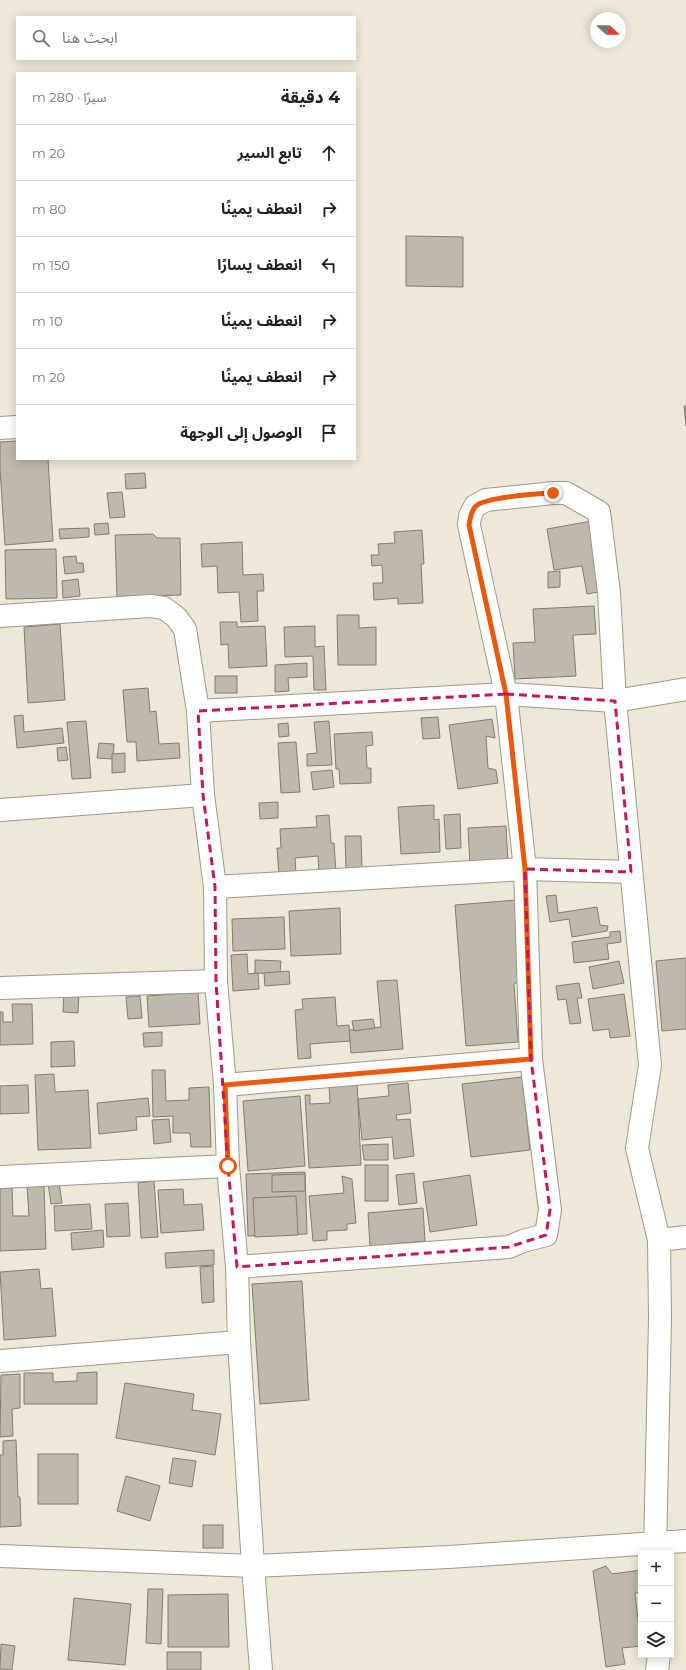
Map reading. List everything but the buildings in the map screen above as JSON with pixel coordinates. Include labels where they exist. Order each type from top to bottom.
[{"type":"street","points":[[0,428],[16,427]]},
{"type":"street","points":[[237,1267],[509,1247],[523,1241],[546,1235],[550,1210],[531,1059],[525,869],[506,694],[469,525],[470,516],[475,506],[486,500],[566,493],[599,512],[609,593],[615,701],[650,1065],[637,1148],[659,1240],[660,1318],[654,1548]]},
{"type":"street","points":[[0,616],[150,606],[164,608],[176,617],[185,629],[198,711],[203,795],[215,887],[216,981],[225,1085],[228,1166],[237,1267],[239,1342],[261,1670]]},
{"type":"street","points":[[198,711],[506,694],[615,701],[686,689]]},
{"type":"street","points":[[0,810],[203,795]]},
{"type":"street","points":[[215,887],[525,869],[631,872]]},
{"type":"street","points":[[0,988],[216,981]]},
{"type":"street","points":[[225,1085],[531,1059]]},
{"type":"street","points":[[0,1177],[228,1166]]},
{"type":"street","points":[[659,1240],[686,1237]]},
{"type":"street","points":[[0,1361],[239,1342]]},
{"type":"street","points":[[0,1556],[253,1566],[654,1548],[686,1541]]},
{"type":"street","points":[[657,1670],[659,1658]]},
{"type":"highlighted area","points":[[506,694],[615,701],[631,872],[525,869],[531,1059],[550,1210],[546,1235],[509,1247],[237,1267],[228,1166],[216,981],[215,887],[203,795],[198,711]]},
{"type":"route","points":[[228,1166],[225,1085],[531,1059],[525,869],[506,694],[469,525],[470,516],[475,506],[486,500],[553,493]]}]
